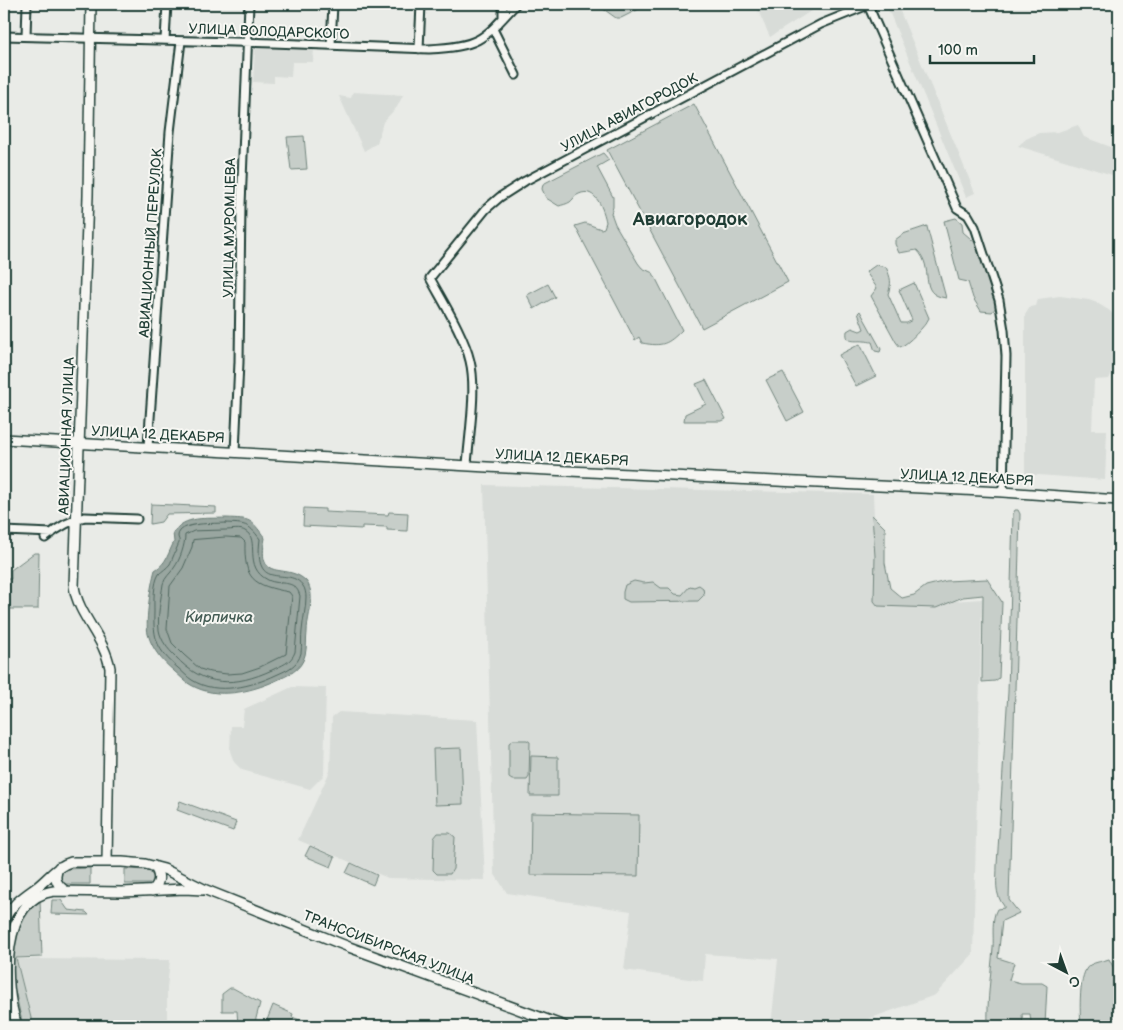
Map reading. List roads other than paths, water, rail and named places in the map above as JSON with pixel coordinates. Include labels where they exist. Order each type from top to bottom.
[{"type":"main road","name":"АВИАЦИОННАЯ УЛИЦА","points":[[91,4],[88,205],[74,586],[75,596],[102,644],[110,668],[107,862]]},
{"type":"main road","name":"УЛИЦА 12 ДЕКАБРЯ","points":[[4,439],[467,466],[1003,492],[1119,500]]},
{"type":"main road","points":[[4,920],[12,906],[19,899],[59,866],[71,862],[122,862],[154,866],[175,874],[206,890]]},
{"type":"main road","points":[[59,866],[55,873],[56,881],[59,887],[66,891]]},
{"type":"main road","points":[[152,891],[157,886],[159,879],[158,872],[154,866]]},
{"type":"main road","points":[[17,1026],[7,989],[6,970],[9,938],[14,919],[19,910],[39,894],[54,891],[206,890]]},
{"type":"main road","name":"ТРАНССИБИРСКАЯ УЛИЦА","points":[[206,890],[357,950],[564,1026]]},
{"type":"street","points":[[26,36],[27,4]]},
{"type":"street","points":[[165,40],[168,4]]},
{"type":"street","name":"УЛИЦА МУРОМЦЕВА","points":[[235,452],[239,362],[241,205],[249,4]]},
{"type":"street","points":[[331,45],[332,4]]},
{"type":"street","points":[[419,49],[421,4]]},
{"type":"street","points":[[503,4],[503,18]]},
{"type":"street","name":"УЛИЦА ВОЛОДАРСКОГО","points":[[4,36],[248,42],[419,49],[450,48],[466,46],[485,36],[516,4]]},
{"type":"street","name":"УЛИЦА АВИАГОРОДОК","points":[[467,466],[471,407],[471,363],[467,348],[430,278],[486,209],[500,197],[525,181],[821,24],[868,5],[957,208],[968,215],[974,227],[998,300],[1004,330],[1006,356],[1003,492]]},
{"type":"street","points":[[493,29],[516,74]]},
{"type":"street","name":"АВИАЦИОННЫЙ ПЕРЕУЛОК","points":[[148,447],[170,132],[181,41]]},
{"type":"street","points":[[45,538],[77,519],[85,517],[137,519]]},
{"type":"street","points":[[4,531],[52,533]]},
{"type":"water","name":"Кирпичка","points":[[196,519],[245,519],[253,523],[265,538],[263,553],[265,562],[275,570],[290,572],[306,581],[310,590],[311,600],[306,652],[297,669],[285,677],[265,685],[233,693],[201,690],[184,680],[158,654],[152,645],[147,628],[150,593],[155,570],[167,557],[174,542],[173,533],[183,523]]},
{"type":"district","name":"Авиагородок","points":[[690,218]]}]
